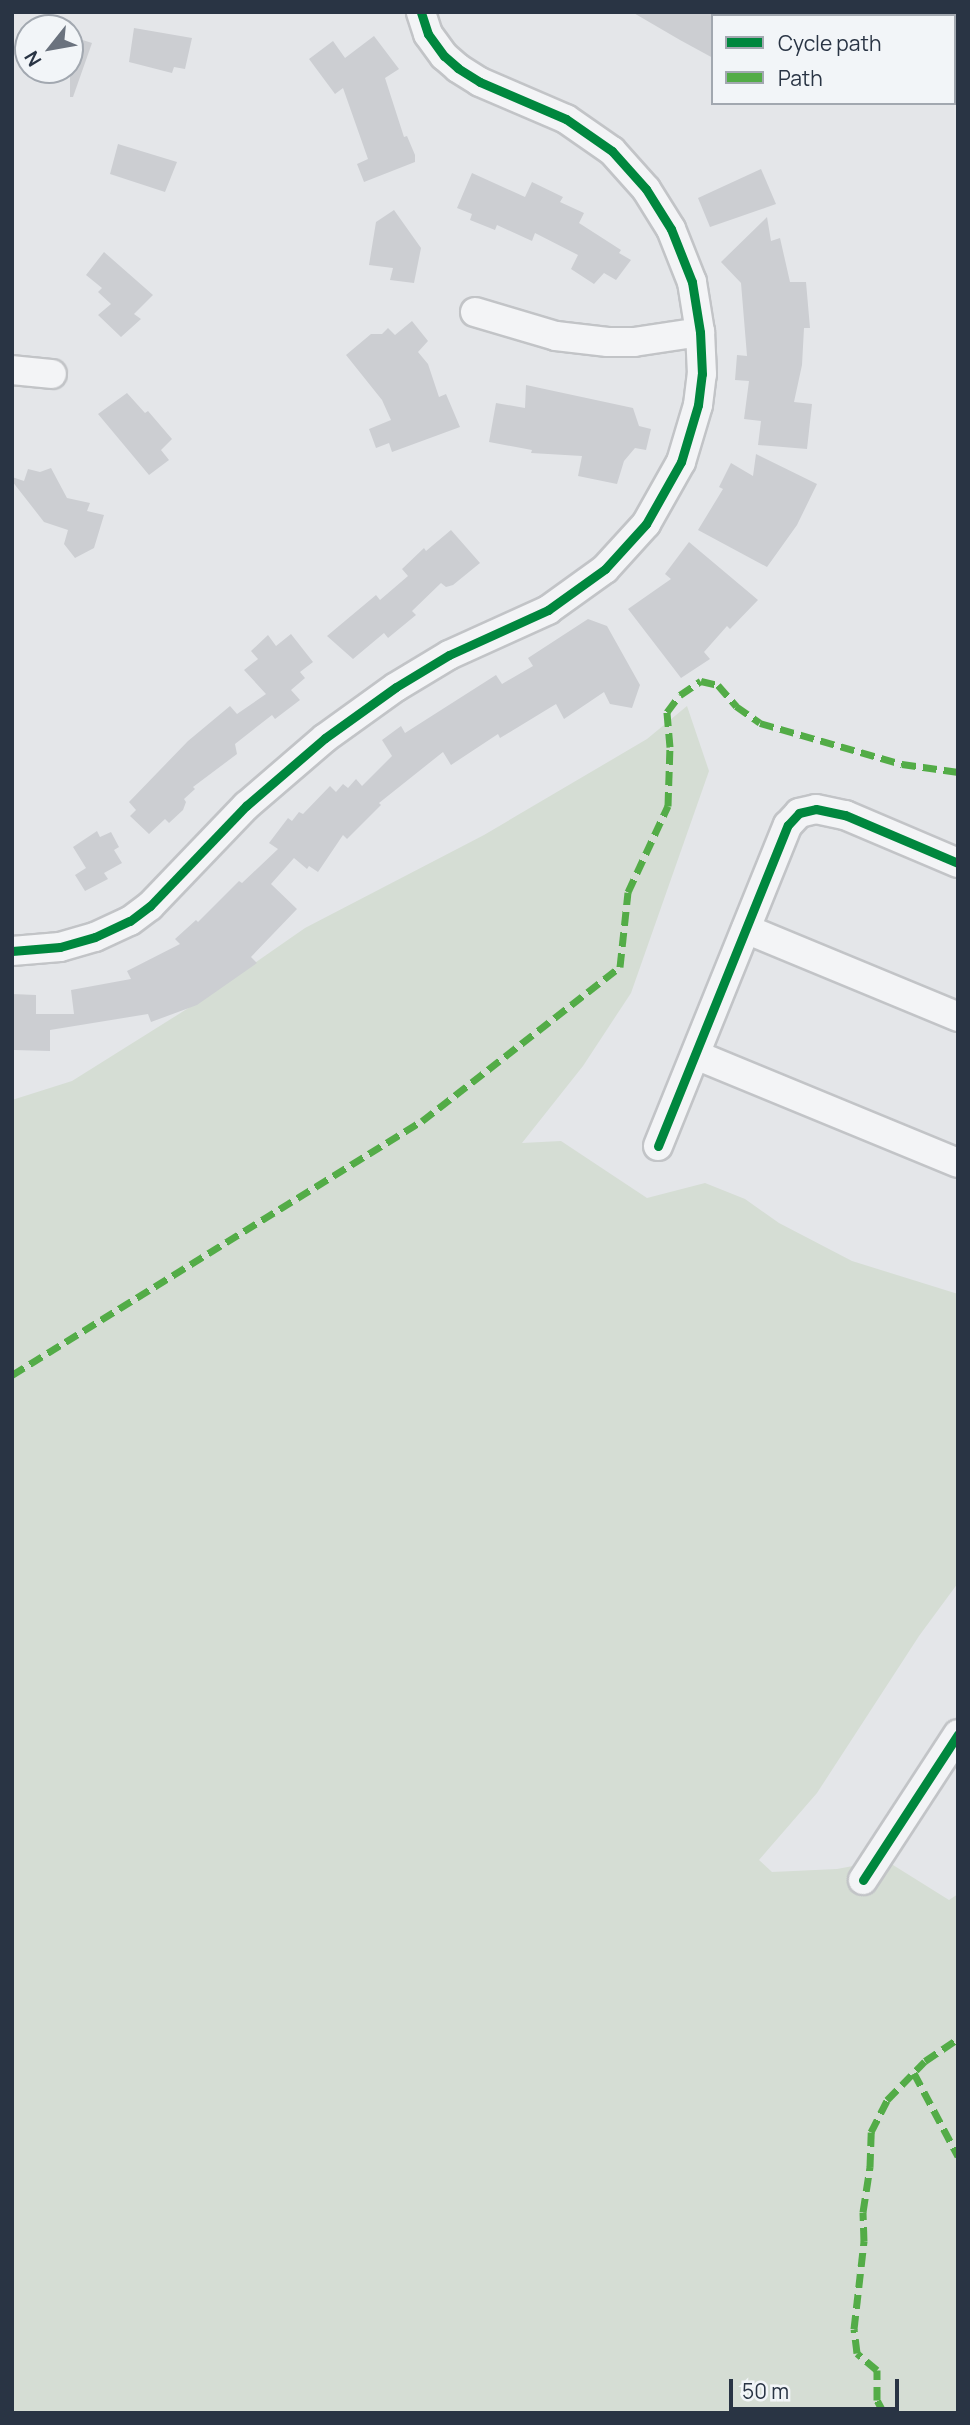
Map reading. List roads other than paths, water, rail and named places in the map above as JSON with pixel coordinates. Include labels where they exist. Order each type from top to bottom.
[{"type":"street","points":[[12,951],[60,947],[95,937],[130,921],[150,906],[246,806],[325,737],[396,687],[449,655],[548,610],[605,569],[646,524],[681,462],[698,405],[702,374],[700,332],[692,282],[671,229],[646,189],[612,151],[566,119],[480,82],[458,68],[444,56],[428,34],[421,12]]},
{"type":"street","points":[[475,312],[556,336],[608,342],[634,342],[700,332]]},
{"type":"street","points":[[12,370],[52,374]]},
{"type":"street","points":[[658,1146],[788,825],[800,813],[816,809],[845,815],[958,863]]},
{"type":"street","points":[[746,929],[958,1017]]},
{"type":"street","points":[[696,1055],[958,1163]]},
{"type":"street","points":[[863,1880],[958,1734]]}]
